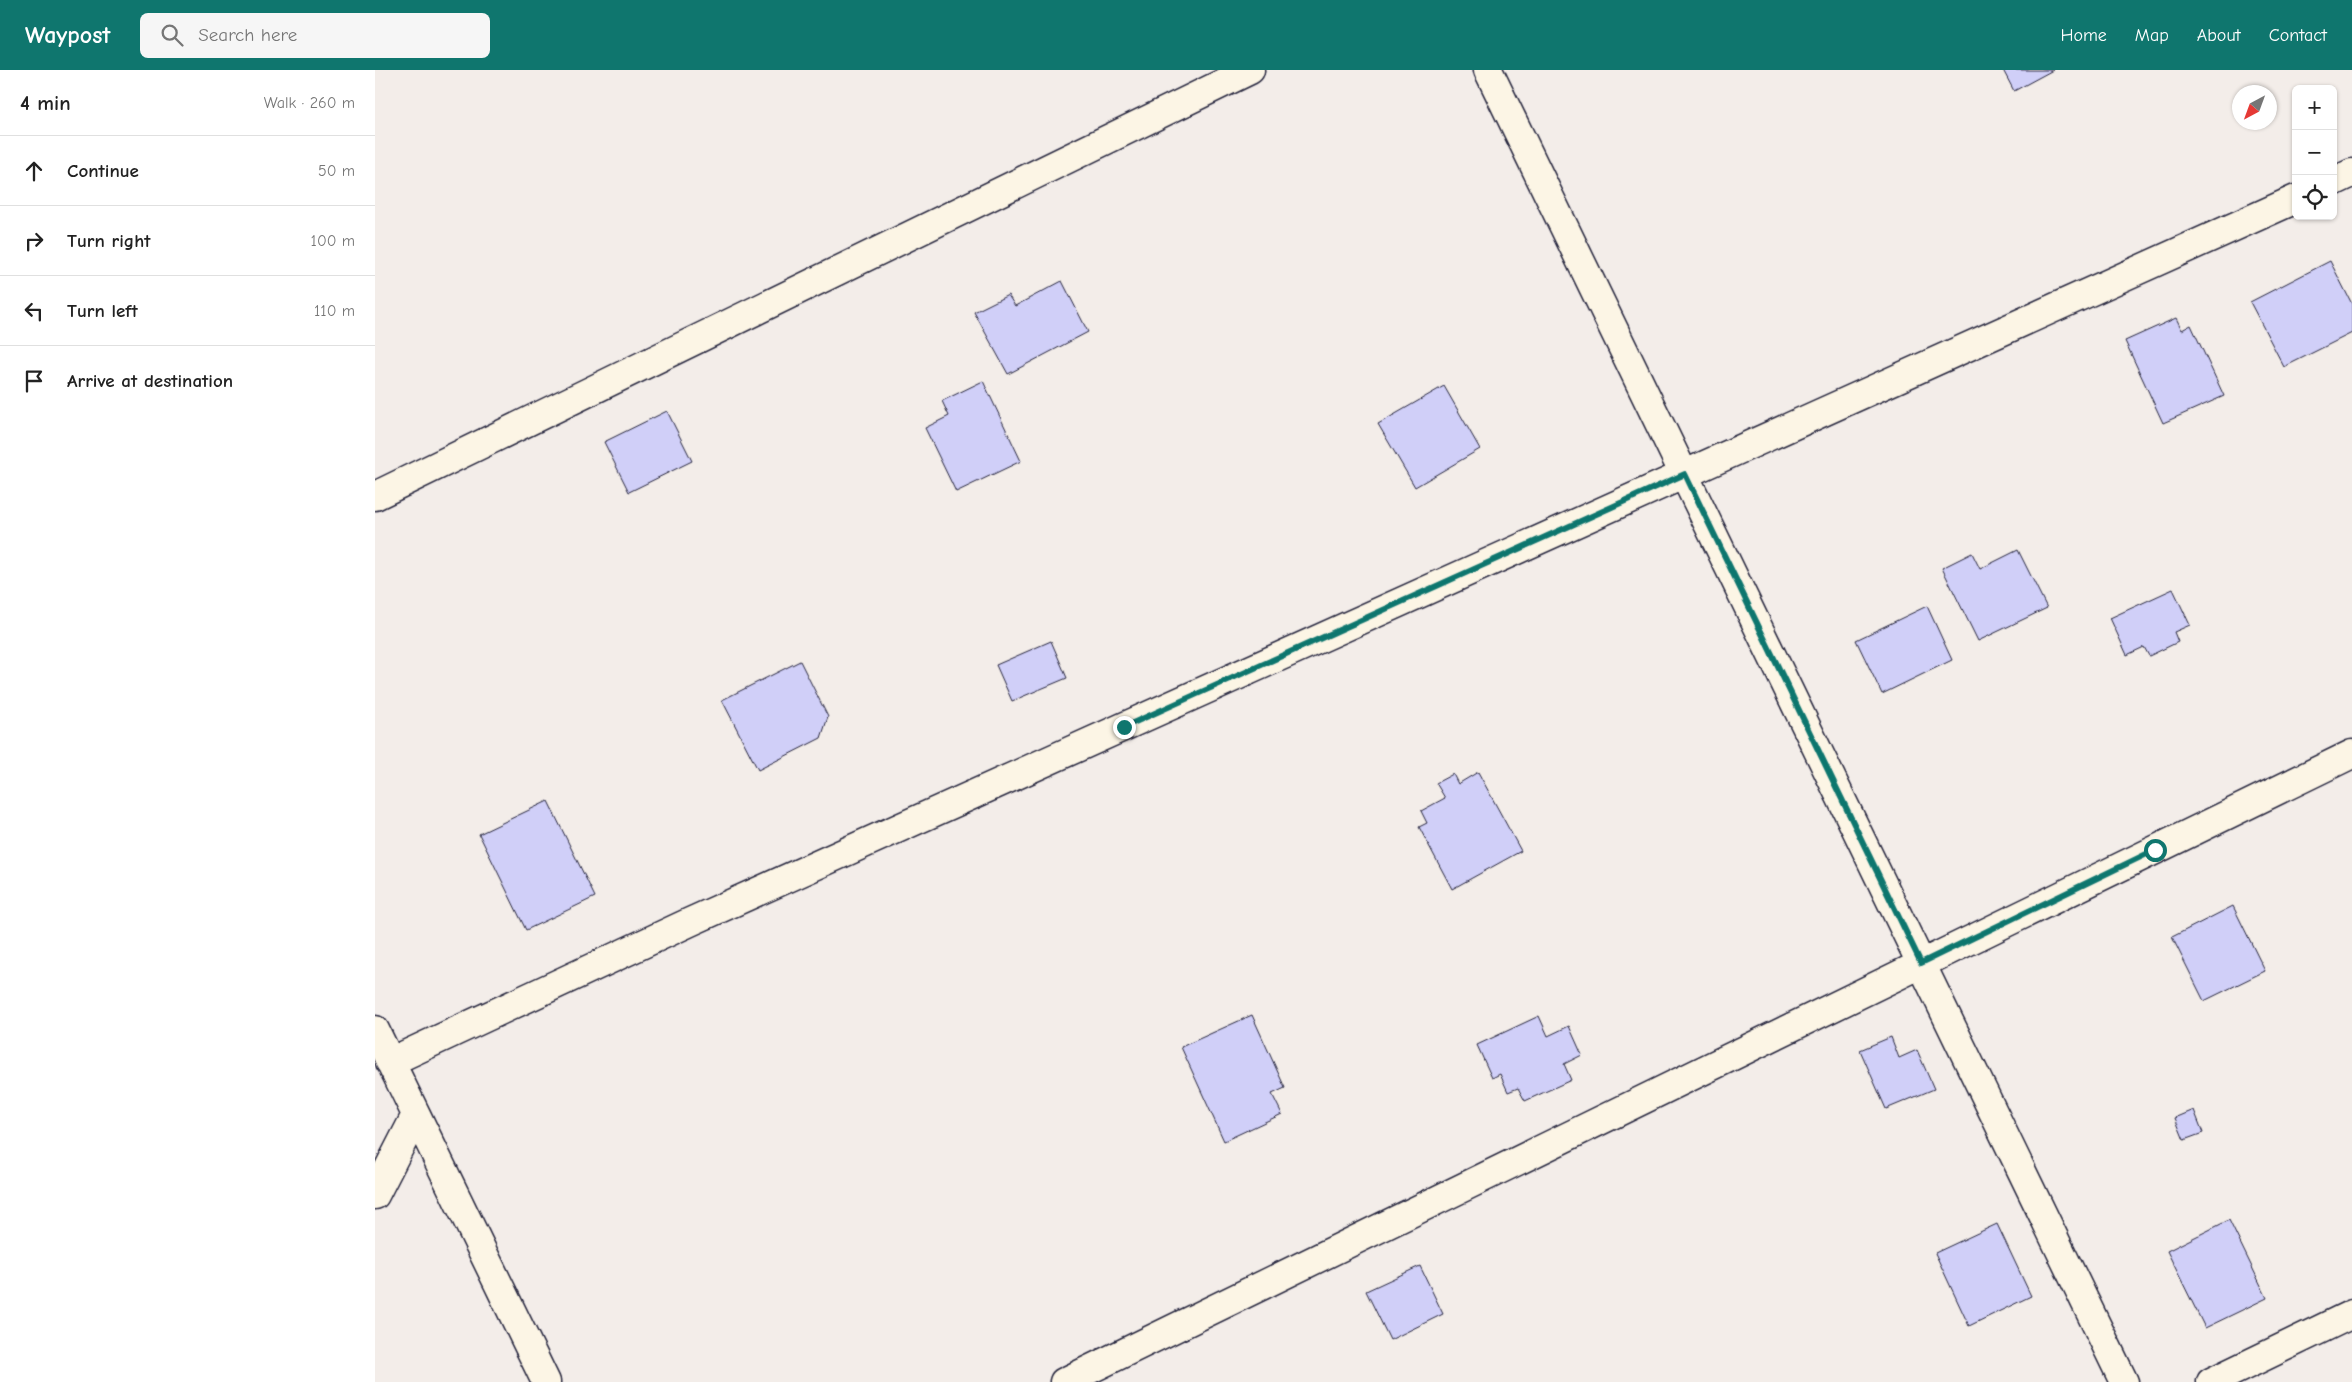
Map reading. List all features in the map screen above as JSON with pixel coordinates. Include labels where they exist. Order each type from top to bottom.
[{"type":"street","points":[[375,496],[1250,70]]},
{"type":"street","points":[[1488,70],[2124,1382]]},
{"type":"street","points":[[2337,180],[2352,173]]},
{"type":"street","points":[[390,1062],[690,922],[2292,201]]},
{"type":"street","points":[[1064,1382],[2352,754]]},
{"type":"street","points":[[375,1030],[546,1382]]},
{"type":"street","points":[[375,1195],[416,1115]]},
{"type":"street","points":[[2211,1382],[2352,1314]]},
{"type":"building","points":[[2003,70],[2053,70],[2014,91]]},
{"type":"building","points":[[2330,261],[2352,304],[2352,333],[2284,367],[2250,302]]},
{"type":"building","points":[[1062,281],[1088,332],[1008,374],[974,312],[1008,295],[1015,306]]},
{"type":"building","points":[[2176,318],[2182,330],[2191,325],[2224,396],[2163,423],[2125,341]]},
{"type":"building","points":[[983,381],[1021,461],[956,492],[925,428],[949,416],[942,401]]},
{"type":"building","points":[[1444,386],[1480,449],[1415,487],[1378,424]]},
{"type":"building","points":[[667,411],[692,461],[629,492],[604,442]]},
{"type":"building","points":[[2018,550],[2047,608],[1978,641],[1942,568],[1972,553],[1980,569]]},
{"type":"building","points":[[2173,589],[2190,625],[2174,632],[2178,642],[2149,656],[2144,647],[2127,655],[2110,618]]},
{"type":"building","points":[[1927,606],[1952,660],[1882,694],[1856,640]]},
{"type":"building","points":[[1051,641],[1067,678],[1012,701],[996,665]]},
{"type":"building","points":[[800,661],[828,717],[821,738],[758,770],[722,700]]},
{"type":"building","points":[[1478,772],[1521,851],[1452,889],[1419,827],[1427,823],[1421,811],[1445,798],[1436,783],[1453,774],[1458,784]]},
{"type":"building","points":[[548,801],[595,897],[526,930],[479,834]]},
{"type":"building","points":[[2233,906],[2265,971],[2204,1001],[2172,937]]},
{"type":"building","points":[[1252,1015],[1285,1088],[1272,1094],[1282,1114],[1224,1141],[1181,1047]]},
{"type":"building","points":[[1539,1016],[1548,1036],[1569,1026],[1582,1055],[1564,1064],[1571,1080],[1525,1101],[1518,1088],[1508,1092],[1500,1074],[1492,1078],[1477,1045]]},
{"type":"building","points":[[1891,1037],[1899,1058],[1917,1050],[1934,1089],[1886,1109],[1860,1050]]},
{"type":"building","points":[[2194,1110],[2203,1133],[2184,1140],[2175,1118]]},
{"type":"building","points":[[2229,1220],[2267,1298],[2205,1328],[2167,1251]]},
{"type":"building","points":[[1997,1224],[2031,1296],[1969,1326],[1935,1253]]},
{"type":"building","points":[[1420,1266],[1443,1314],[1390,1340],[1366,1291]]},
{"type":"route","points":[[1124,727],[1685,474],[1921,963],[2155,850]]}]
